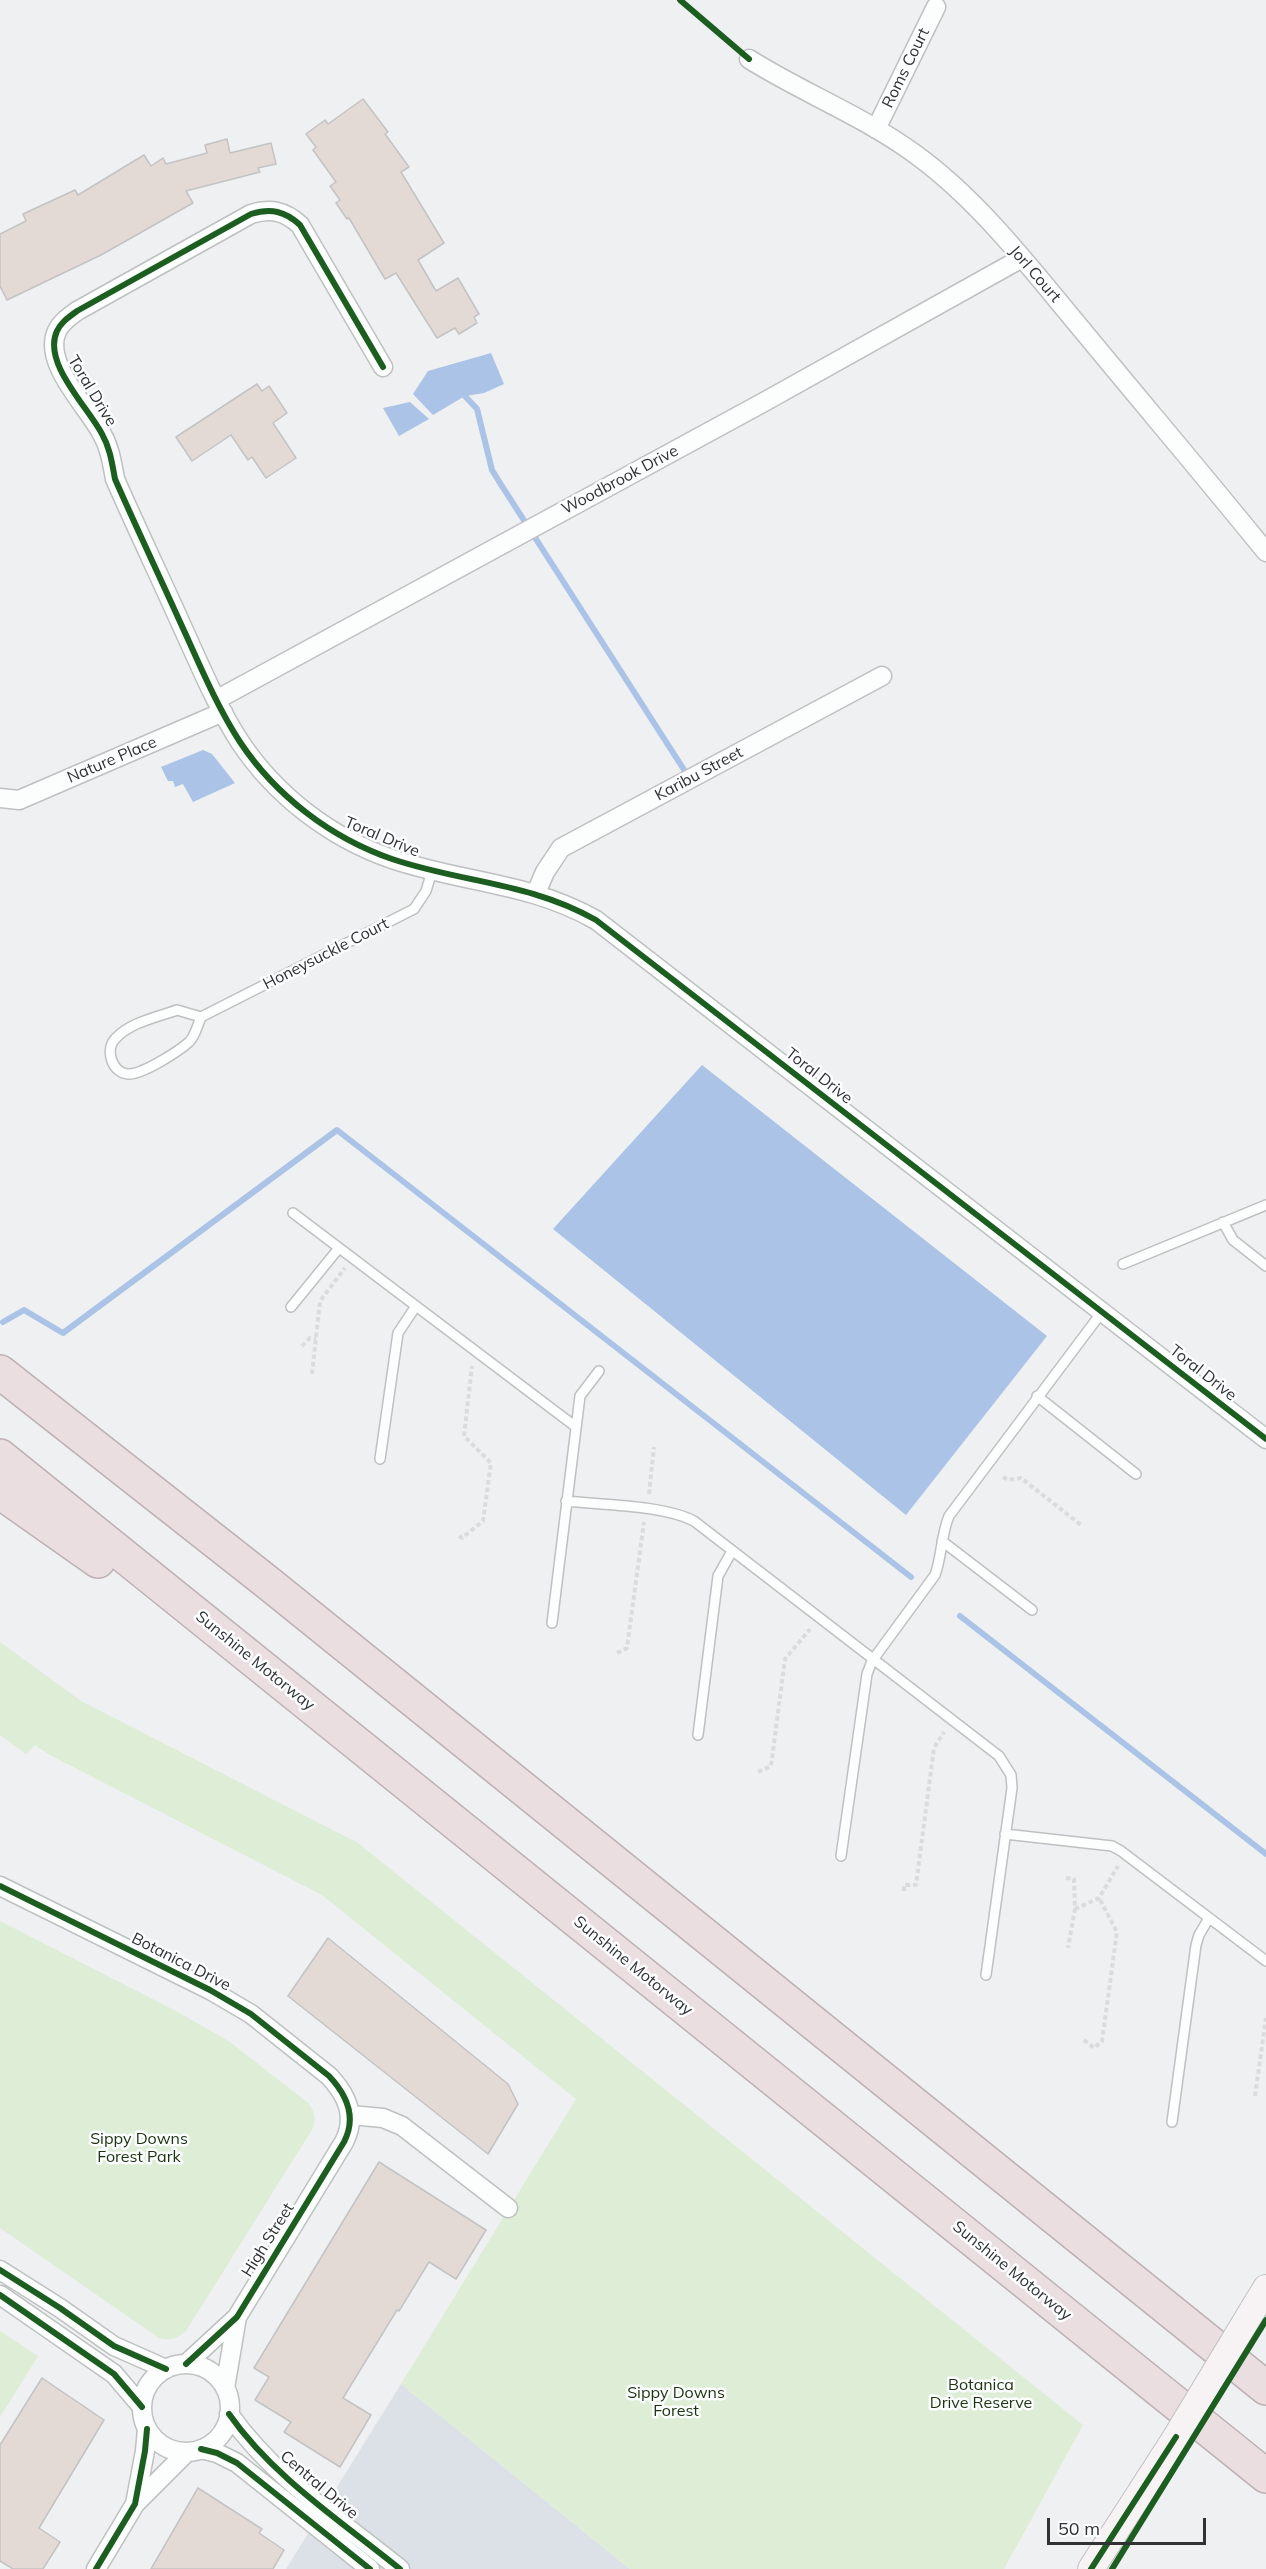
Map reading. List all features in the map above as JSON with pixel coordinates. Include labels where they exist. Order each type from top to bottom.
[{"type":"highway","points":[[0,1346],[267,1582]]},
{"type":"highway","points":[[0,1372],[267,1582],[1266,2388]]},
{"type":"highway","name":"Sunshine Motorway","points":[[0,1456],[1266,2476]]},
{"type":"highway","points":[[0,1492],[355,1742]]},
{"type":"street","name":"Roms Court","points":[[876,129],[936,7]]},
{"type":"street","name":"Jorl Court","points":[[749,59],[779,78],[876,129],[916,154],[964,196],[1022,258],[1266,552]]},
{"type":"street","name":"Toral Drive","points":[[383,367],[300,225],[290,215],[278,211],[263,210],[251,214],[77,311],[63,322],[56,332],[54,344],[61,371],[102,433],[109,450],[115,479],[220,706],[256,764],[301,809],[357,844],[432,871],[536,893],[571,906],[596,920],[1266,1439]]},
{"type":"street","name":"Woodbrook Drive","points":[[220,706],[1022,258]]},
{"type":"street","name":"Karibu Street","points":[[536,893],[554,856],[568,844],[882,676]]},
{"type":"street","name":"Nature Place","points":[[0,798],[19,800],[220,706]]},
{"type":"street","name":"Botanica Drive","points":[[0,1886],[210,1990],[251,2014],[329,2076],[344,2095],[351,2115]]},
{"type":"street","points":[[351,2115],[384,2118],[402,2126],[508,2208]]},
{"type":"street","name":"High Street","points":[[186,2364],[237,2317],[344,2142],[351,2126],[351,2115]]},
{"type":"street","points":[[0,2270],[114,2346],[166,2369]]},
{"type":"street","points":[[1092,2569],[1176,2437],[1266,2288]]},
{"type":"street","points":[[0,2295],[114,2374],[142,2407],[147,2429],[135,2504]]},
{"type":"street","name":"High Street","points":[[225,2388],[237,2317]]},
{"type":"street","points":[[96,2569],[135,2504],[194,2450],[211,2444],[220,2435],[229,2414],[229,2401],[225,2388],[209,2371],[186,2364],[166,2369],[148,2385],[142,2407]]},
{"type":"street","name":"Central Drive","points":[[229,2414],[252,2444],[276,2468],[400,2569]]},
{"type":"street","points":[[147,2429],[154,2439],[164,2446],[194,2450]]},
{"type":"street","name":"Central Drive","points":[[194,2450],[217,2453],[237,2463],[370,2569]]},
{"type":"lane","name":"Honeysuckle Court","points":[[201,1017],[414,909],[426,891],[432,871]]},
{"type":"lane","points":[[177,1010],[201,1017],[191,1041],[151,1066],[129,1074],[120,1071],[111,1062],[110,1048],[114,1039],[131,1027],[177,1010]]},
{"type":"lane","points":[[1123,1264],[1266,1205]]},
{"type":"lane","points":[[293,1213],[576,1427]]},
{"type":"lane","points":[[1223,1222],[1233,1240],[1266,1266]]},
{"type":"lane","points":[[291,1307],[339,1248]]},
{"type":"lane","points":[[380,1459],[398,1333],[416,1306]]},
{"type":"lane","points":[[841,1856],[863,1689],[872,1661],[935,1575],[949,1516],[1102,1312]]},
{"type":"lane","points":[[552,1623],[580,1396],[599,1371]]},
{"type":"lane","points":[[1037,1396],[1136,1474]]},
{"type":"lane","points":[[566,1501],[683,1515],[694,1521],[872,1661],[999,1756],[1011,1775],[1012,1788],[986,1975]]},
{"type":"lane","points":[[942,1541],[1032,1610]]},
{"type":"lane","points":[[698,1735],[718,1576],[732,1551]]},
{"type":"lane","points":[[1005,1834],[1112,1846],[1266,1961]]},
{"type":"lane","points":[[1172,2122],[1196,1945],[1198,1935],[1209,1918]]},
{"type":"path","points":[[312,1374],[320,1301],[352,1258]]},
{"type":"path","points":[[302,1346],[310,1338],[316,1339]]},
{"type":"path","points":[[459,1536],[462,1538],[483,1521],[491,1463],[464,1436],[474,1350]]},
{"type":"path","points":[[617,1653],[627,1648],[654,1447]]},
{"type":"path","points":[[1003,1477],[1008,1480],[1021,1479],[1081,1525]]},
{"type":"path","points":[[758,1772],[771,1766],[785,1659],[819,1619]]},
{"type":"path","points":[[904,1891],[904,1885],[916,1885],[934,1748],[951,1721]]},
{"type":"path","points":[[1075,1909],[1099,1898],[1120,1861],[1121,1851]]},
{"type":"path","points":[[1066,1878],[1074,1879],[1075,1909],[1068,1948]]},
{"type":"path","points":[[1084,2040],[1094,2048],[1102,2041],[1118,1932],[1099,1898]]},
{"type":"path","points":[[1255,2096],[1266,2018]]},
{"type":"shaded area","points":[[401,2384],[630,2569],[286,2569]]},
{"type":"green space","name":"Sippy Downs Forest","points":[[0,1642],[81,1701],[358,1843],[1083,2425],[1004,2569],[630,2569],[401,2384],[576,2099],[322,1895],[48,1754],[35,1745],[26,1754],[0,1735]]},
{"type":"green space","name":"Sippy Downs Forest Park","points":[[0,1921],[176,2011],[230,2042],[308,2103],[313,2112],[315,2118],[313,2128],[186,2331],[177,2338],[159,2338],[0,2228]]},
{"type":"green space","points":[[0,2331],[38,2356],[0,2417]]},
{"type":"water","points":[[491,353],[504,384],[484,393],[465,396],[433,415],[413,394],[428,371]]},
{"type":"water","points":[[410,402],[429,419],[399,436],[383,408]]},
{"type":"water","points":[[203,750],[212,754],[235,783],[193,802],[183,784],[175,787],[173,781],[168,781],[161,767]]},
{"type":"water","points":[[702,1065],[1047,1336],[906,1515],[553,1229]]},
{"type":"building","points":[[363,99],[388,132],[385,134],[409,167],[401,172],[444,243],[418,260],[436,291],[458,278],[479,314],[474,317],[477,323],[459,334],[455,328],[437,338],[396,273],[385,279],[349,218],[347,219],[336,203],[340,200],[330,186],[336,182],[313,150],[316,147],[306,134],[325,120],[328,124]]},
{"type":"building","points":[[227,139],[230,153],[271,143],[276,164],[258,168],[260,172],[186,191],[193,203],[101,255],[7,300],[0,286],[0,234],[26,221],[23,214],[75,190],[78,195],[144,155],[151,166],[163,158],[166,164],[207,153],[205,145]]},
{"type":"building","points":[[257,384],[262,391],[269,386],[287,413],[273,423],[296,458],[266,478],[252,457],[248,460],[231,435],[192,461],[176,437]]},
{"type":"building","points":[[328,1938],[508,2084],[518,2104],[488,2154],[288,1996]]},
{"type":"building","points":[[379,2162],[486,2230],[456,2279],[429,2262],[399,2311],[397,2310],[343,2398],[371,2415],[340,2467],[284,2432],[291,2422],[255,2400],[269,2377],[254,2368]]},
{"type":"building","points":[[42,2378],[104,2420],[39,2528],[60,2542],[43,2569],[13,2569],[0,2561],[0,2445]]},
{"type":"building","points":[[198,2488],[262,2529],[259,2533],[284,2550],[273,2569],[151,2569]]},
{"type":"waterway","points":[[465,396],[477,409],[492,470],[688,776]]},
{"type":"waterway","points":[[3,1322],[24,1310],[63,1333],[337,1130],[911,1577]]},
{"type":"waterway","points":[[960,1616],[1266,1854]]},
{"type":"cycle path","points":[[680,0],[749,59]]},
{"type":"cycle path","points":[[383,367],[300,225],[283,214],[271,211],[251,214],[77,311],[63,322],[57,331],[54,344],[61,371],[105,439],[115,479],[201,669],[231,728],[254,762],[270,780],[307,813],[369,850],[418,867],[521,890],[571,907],[596,920],[1266,1439]]},
{"type":"cycle path","points":[[0,1886],[210,1990],[251,2014],[329,2076],[345,2099],[350,2124],[344,2142],[237,2317],[186,2364]]},
{"type":"cycle path","points":[[0,2270],[114,2346],[166,2369]]},
{"type":"cycle path","points":[[0,2295],[114,2374],[142,2407]]},
{"type":"cycle path","points":[[1112,2569],[1266,2320]]},
{"type":"cycle path","points":[[229,2414],[266,2458],[287,2478],[400,2569]]},
{"type":"cycle path","points":[[96,2569],[135,2504],[147,2429]]},
{"type":"cycle path","points":[[1091,2569],[1176,2437]]},
{"type":"cycle path","points":[[201,2449],[217,2453],[237,2463],[370,2569]]},
{"type":"park label","name":"Botanica Drive Reserve","points":[[981,2394]]}]
